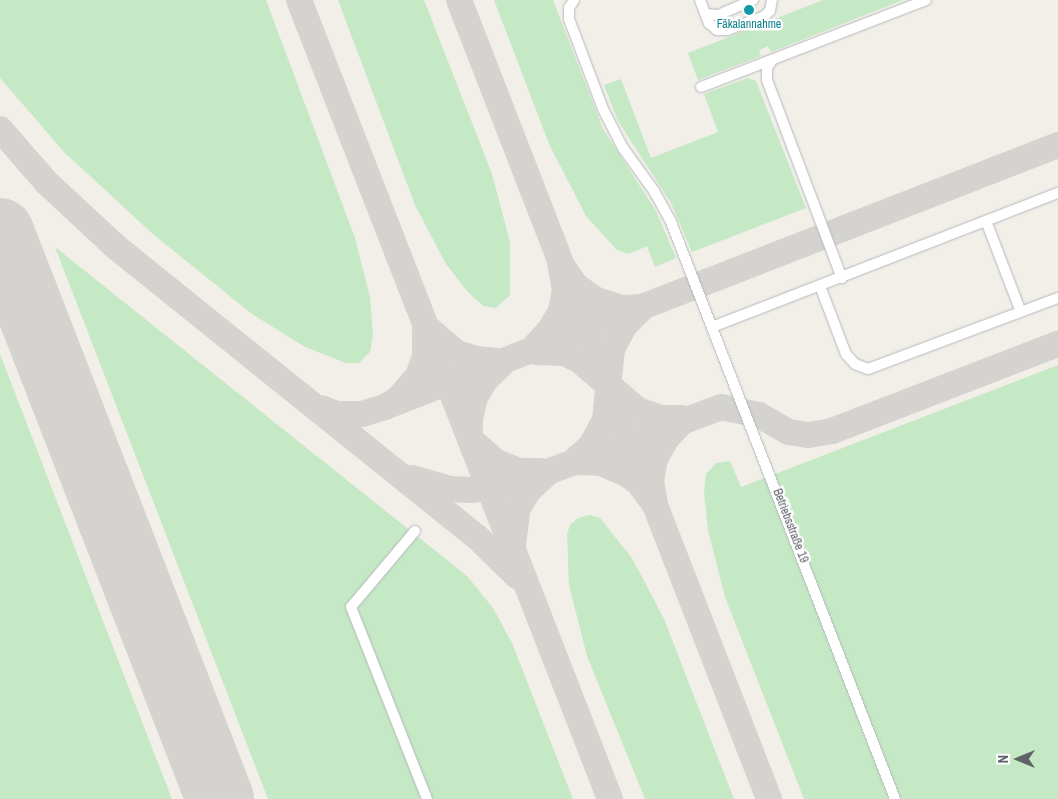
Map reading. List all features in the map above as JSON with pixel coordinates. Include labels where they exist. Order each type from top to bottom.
[{"type":"lane","name":"Betriebsstraße 19","points":[[574,0],[569,8],[569,19],[603,109],[623,148],[663,206],[712,327],[895,799]]},
{"type":"lane","points":[[700,0],[709,22],[718,30],[727,30],[763,17],[770,11],[772,0]]},
{"type":"lane","points":[[706,14],[718,14],[753,0]]},
{"type":"lane","points":[[701,87],[926,0]]},
{"type":"lane","points":[[772,60],[767,68],[767,80],[842,278]]},
{"type":"lane","points":[[712,327],[1058,193]]},
{"type":"lane","points":[[986,221],[1021,312]]},
{"type":"lane","points":[[820,286],[846,354],[855,364],[868,369],[1058,298]]},
{"type":"lane","points":[[414,531],[351,607],[428,799]]},
{"type":"green space","points":[[0,0],[266,0],[355,238],[370,297],[373,335],[370,352],[359,363],[346,363],[305,347],[252,314],[154,235],[65,153],[0,78]]},
{"type":"green space","points":[[338,0],[424,0],[492,174],[510,242],[510,295],[496,308],[483,306],[467,291],[446,264],[415,205]]},
{"type":"green space","points":[[494,0],[553,0],[603,129],[656,211],[676,258],[655,267],[647,246],[629,254],[617,250],[586,216],[549,144]]},
{"type":"green space","points":[[823,0],[903,0],[771,52],[768,46],[759,50],[761,56],[698,80],[688,53]]},
{"type":"green space","points":[[748,78],[756,81],[806,208],[692,252],[671,203],[618,121],[604,85],[621,79],[651,158],[718,132],[704,94]]},
{"type":"green space","points":[[55,247],[467,576],[493,608],[512,643],[573,799],[268,799]]},
{"type":"green space","points":[[0,354],[120,665],[172,799],[0,799]]},
{"type":"green space","points":[[1058,365],[1058,799],[804,799],[725,597],[708,530],[704,492],[706,474],[716,463],[730,461],[741,487]]},
{"type":"green space","points":[[590,515],[600,518],[631,557],[664,619],[734,799],[645,799],[587,656],[569,585],[567,534],[570,525],[578,518]]},
{"type":"taxiway","points":[[299,0],[610,799]]},
{"type":"taxiway","points":[[459,0],[769,799]]},
{"type":"taxiway","points":[[0,129],[46,182],[116,247],[477,537],[517,576]]},
{"type":"taxiway","points":[[385,407],[1058,145]]},
{"type":"taxiway","points":[[534,347],[550,330],[561,311],[565,291],[560,263],[576,286],[596,300],[622,308],[639,307]]},
{"type":"taxiway","points":[[577,458],[591,446],[605,420],[612,349],[624,326],[640,310]]},
{"type":"taxiway","points":[[430,330],[455,352],[476,359],[500,361]]},
{"type":"taxiway","points":[[321,408],[337,414],[362,414],[385,407],[398,399],[418,376],[425,357],[425,331]]},
{"type":"taxiway","points":[[412,478],[450,489],[470,490],[510,486],[721,407],[759,415],[789,432],[808,435],[832,431],[1058,344]]},
{"type":"taxiway","points":[[535,352],[564,353],[579,360],[638,410],[661,418],[681,418]]},
{"type":"taxiway","points":[[501,365],[486,379],[475,397],[470,418],[470,439],[496,462],[519,471],[541,471]]},
{"type":"taxiway","points":[[576,462],[601,463],[627,474],[639,483],[655,505],[651,481],[655,459],[666,439],[682,422]]},
{"type":"taxiway","points":[[513,545],[517,510],[528,491],[545,475]]},
{"type":"runway","points":[[0,232],[220,799]]},
{"type":"place","name":"Fäkalannahme","points":[[749,10]]}]
